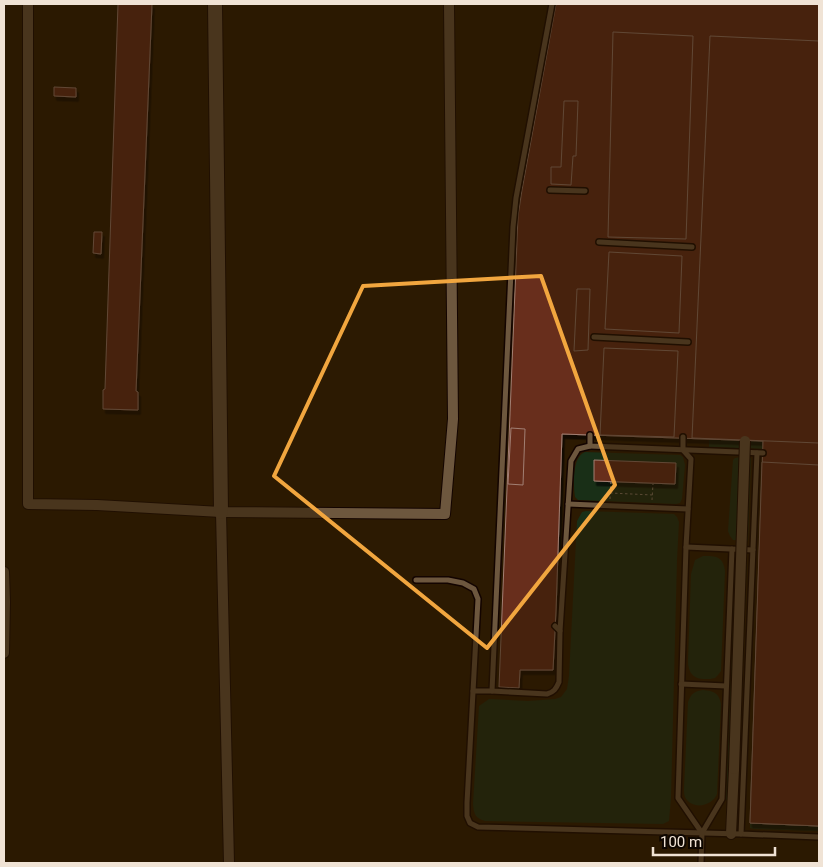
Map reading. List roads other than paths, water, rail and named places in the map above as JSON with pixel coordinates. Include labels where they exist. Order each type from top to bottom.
[{"type":"street","points":[[28,4],[28,504],[97,505],[221,512],[445,514],[454,419],[448,4]]},
{"type":"street","points":[[215,4],[221,512],[229,863]]},
{"type":"street","points":[[736,834],[734,769],[745,441]]},
{"type":"street","points":[[4,572],[6,602],[4,653]]},
{"type":"lane","points":[[492,692],[513,227],[516,198],[552,4]]},
{"type":"lane","points":[[550,190],[585,191]]},
{"type":"lane","points":[[599,242],[692,247]]},
{"type":"lane","points":[[594,337],[688,342]]},
{"type":"lane","points":[[590,435],[590,446]]},
{"type":"lane","points":[[683,437],[683,450],[691,459],[686,546],[678,798],[702,833]]},
{"type":"lane","points":[[473,691],[547,694],[557,688],[559,682],[560,631],[570,461],[578,449],[590,446],[760,453],[736,834]]},
{"type":"lane","points":[[568,504],[688,509]]},
{"type":"lane","points":[[686,546],[753,550]]},
{"type":"lane","points":[[700,863],[702,833],[722,799],[732,549]]},
{"type":"lane","points":[[416,580],[448,580],[462,583],[474,589],[478,599],[467,803],[467,816],[470,824],[478,826],[819,837]]},
{"type":"lane","points":[[555,626],[560,631]]},
{"type":"lane","points":[[681,684],[726,686]]}]
